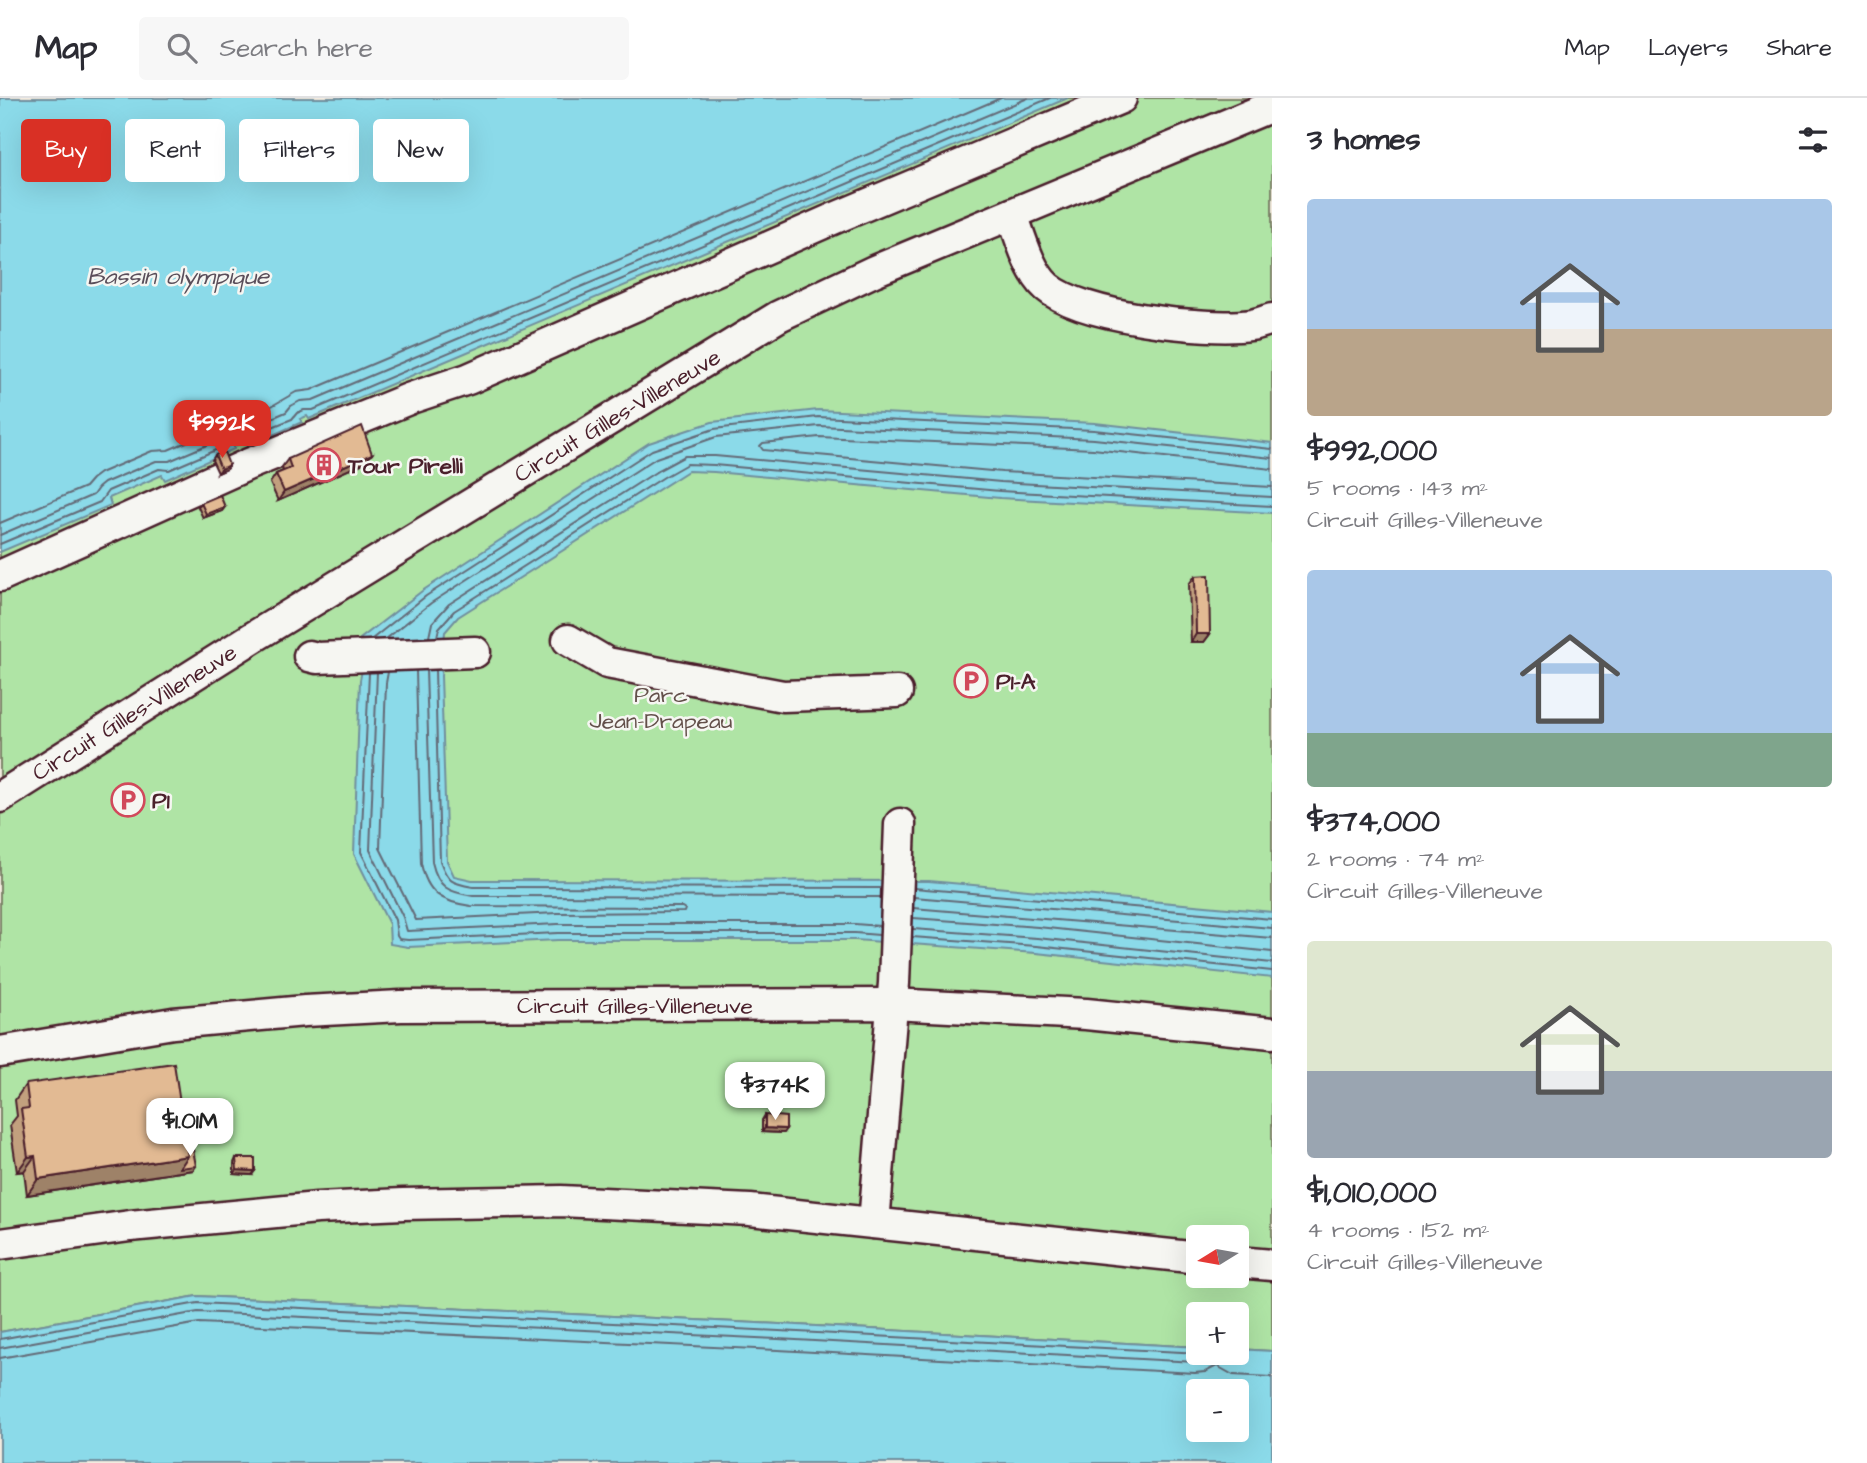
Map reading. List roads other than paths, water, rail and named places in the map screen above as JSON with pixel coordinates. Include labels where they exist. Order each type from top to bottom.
[{"type":"street","points":[[0,576],[249,464],[411,398],[468,379],[835,218],[1121,98]]},
{"type":"street","name":"Circuit Gilles-Villeneuve","points":[[0,797],[264,630],[779,316],[874,271],[1272,106]]},
{"type":"street","points":[[1012,214],[1031,265],[1045,285],[1066,300],[1125,315],[1201,326],[1253,325],[1272,319]]},
{"type":"street","points":[[568,640],[607,663],[783,696],[897,692]]},
{"type":"street","points":[[313,657],[475,652]]},
{"type":"street","points":[[874,1223],[893,994],[900,824]]},
{"type":"street","name":"Circuit Gilles-Villeneuve","points":[[0,1052],[173,1023],[401,1006],[893,994],[1272,1033]]},
{"type":"street","points":[[0,1244],[130,1226],[263,1213],[403,1204],[561,1201],[750,1210],[1186,1257]]},
{"type":"street","points":[[1250,1263],[1272,1265]]},
{"type":"water","name":"Bassin olympique","points":[[0,98],[1068,98],[309,419],[307,416],[300,419],[302,422],[268,437],[266,433],[234,446],[234,449],[165,480],[162,475],[109,498],[111,505],[0,552]]},
{"type":"water","points":[[818,410],[1095,423],[1272,443],[1272,513],[1000,498],[688,471],[458,617],[445,632],[441,676],[447,861],[454,876],[472,880],[929,881],[1272,912],[1272,978],[1036,953],[855,940],[558,940],[408,947],[390,944],[389,924],[354,854],[360,680],[363,665],[360,639],[422,591],[649,443],[712,422]]},
{"type":"water","points":[[197,1296],[1186,1346],[1186,1365],[1249,1365],[1249,1350],[1272,1351],[1272,1463],[0,1463],[0,1332]]},
{"type":"place","name":"Tour Pirelli","points":[[324,465]]},
{"type":"place","name":"P1-A","points":[[971,681]]},
{"type":"place","name":"P1","points":[[128,800]]},
{"type":"park label","name":"Parc Jean-Drapeau","points":[[661,707]]}]
